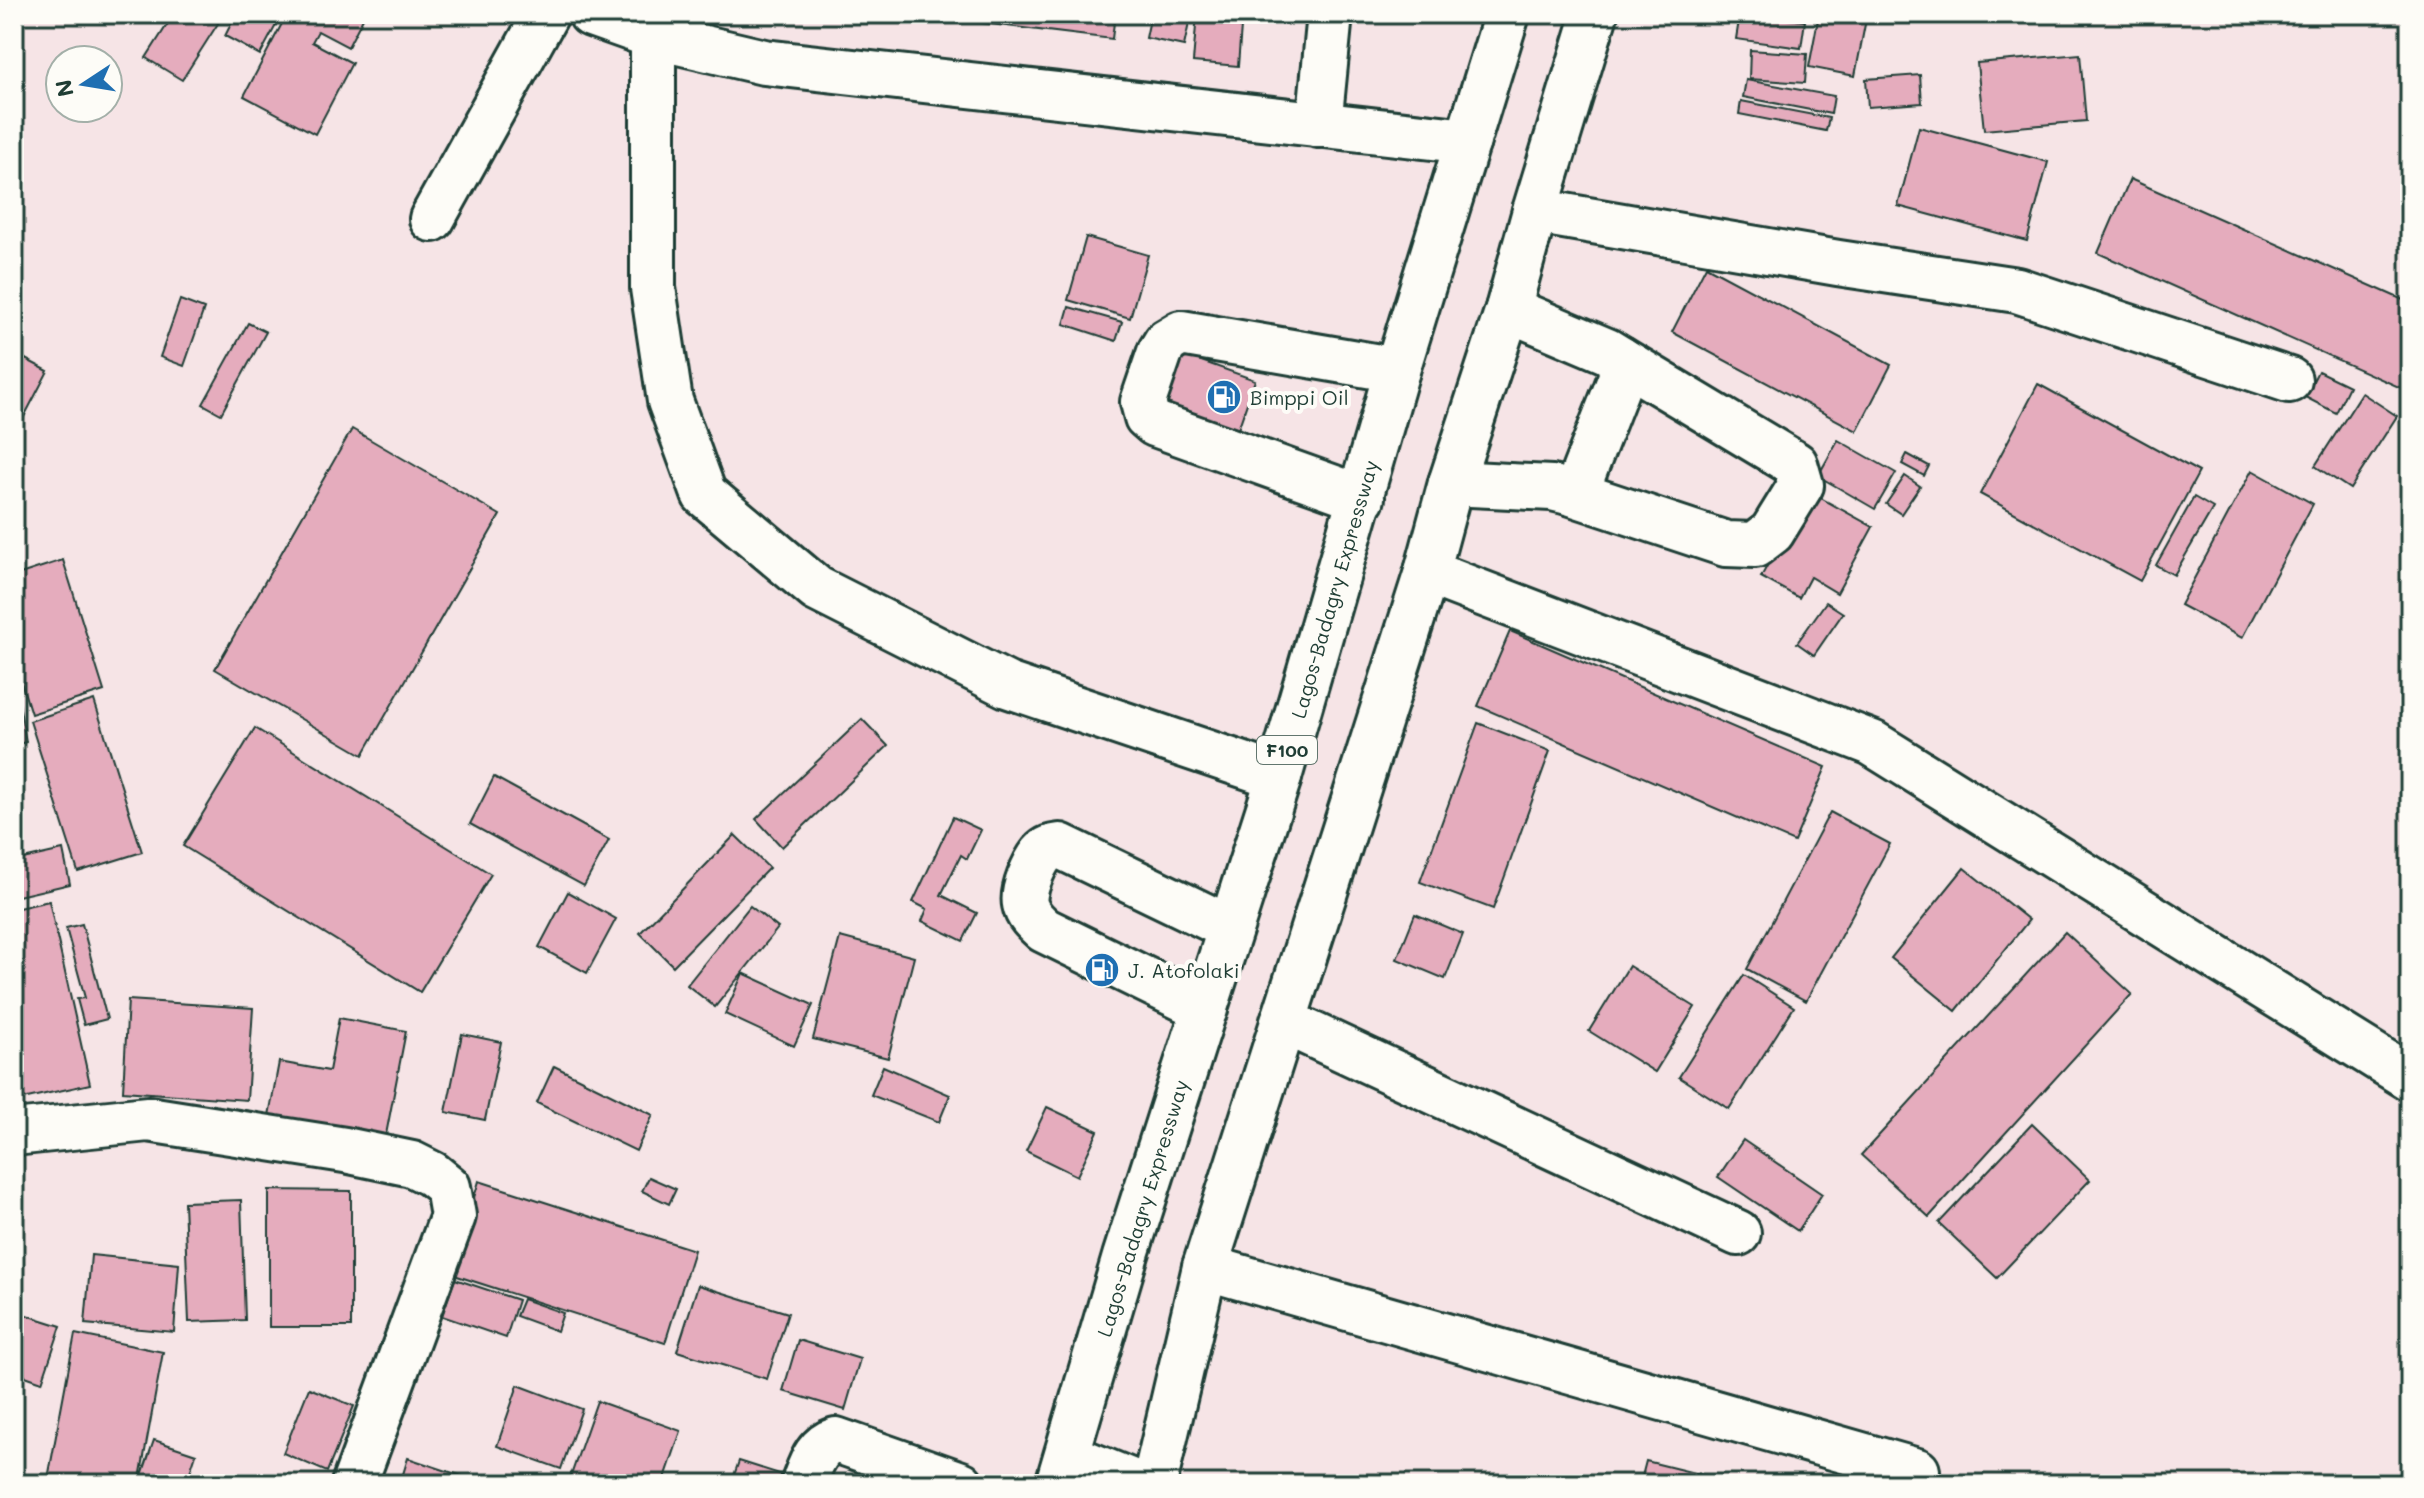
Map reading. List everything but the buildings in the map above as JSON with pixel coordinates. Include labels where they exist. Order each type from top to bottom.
[{"type":"main road","points":[[432,219],[546,14]]},
{"type":"main road","points":[[1319,125],[1330,14]]},
{"type":"main road","name":"Lagos-Badagry Expressway","points":[[1063,1470],[1125,1257],[1279,777],[1397,370],[1507,14]]},
{"type":"main road","points":[[1154,1484],[1205,1267],[1427,572],[1451,483],[1508,309],[1595,14]]},
{"type":"main road","points":[[1279,777],[1007,685],[817,589],[704,494],[670,401],[653,288],[622,22],[764,62],[1468,141]]},
{"type":"main road","points":[[1535,211],[2017,290],[2289,380]]},
{"type":"main road","points":[[1451,483],[1552,488],[1726,544],[1755,545],[1772,532],[1801,485],[1795,464],[1607,351],[1508,309]]},
{"type":"main road","points":[[1362,498],[1155,424],[1147,417],[1143,402],[1160,352],[1166,342],[1181,333],[1397,370]]},
{"type":"main road","points":[[1569,492],[1580,482],[1621,377],[1620,359]]},
{"type":"main road","points":[[1427,572],[1872,743],[2410,1078]]},
{"type":"main road","points":[[1205,1009],[1044,930],[1031,918],[1024,896],[1041,855],[1051,847],[1060,846],[1230,928]]},
{"type":"main road","points":[[1283,1021],[1738,1233]]},
{"type":"main road","points":[[14,1133],[148,1119],[345,1150],[412,1164],[448,1187],[453,1216],[354,1484]]},
{"type":"main road","points":[[1205,1267],[1917,1471]]},
{"type":"main road","points":[[804,1482],[815,1454],[825,1443],[836,1440],[961,1484]]},
{"type":"main road","points":[[1063,1470],[1137,1484]]},
{"type":"place","name":"Bimppi Oil","points":[[1224,397]]},
{"type":"place","name":"J. Atofolaki","points":[[1102,970]]}]
